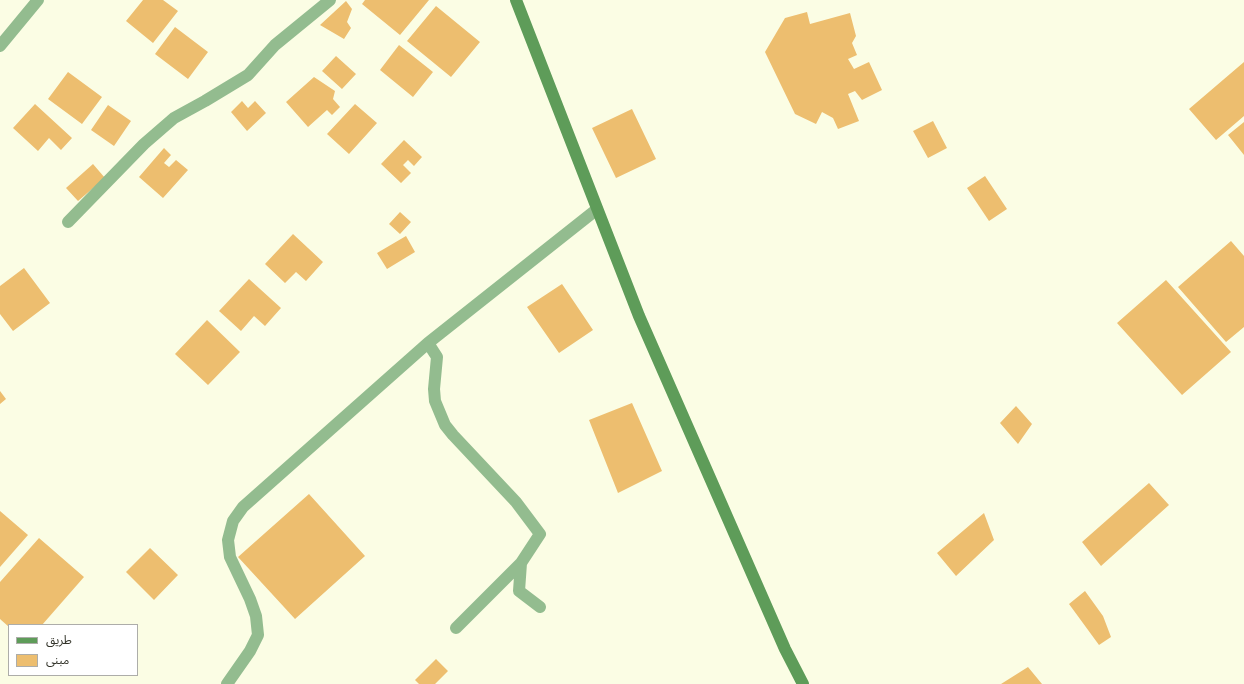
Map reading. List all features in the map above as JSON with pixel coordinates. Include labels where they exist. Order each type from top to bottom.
[{"type":"street","points":[[0,46],[38,0]]},
{"type":"street","points":[[68,222],[144,144],[174,118],[248,75],[275,45],[330,0]]},
{"type":"street","points":[[516,0],[596,210],[642,323],[785,649],[803,684]]},
{"type":"street","points":[[227,684],[250,651],[258,635],[256,616],[250,598],[230,557],[228,540],[233,521],[243,507],[428,343],[596,210]]},
{"type":"street","points":[[428,343],[437,357],[434,389],[435,401],[445,424],[453,435],[516,502],[540,534],[521,563],[456,628]]},
{"type":"street","points":[[521,563],[519,591],[540,607]]},
{"type":"building","points":[[143,0],[163,0],[178,11],[153,43],[126,21]]},
{"type":"building","points":[[365,0],[429,0],[400,35],[362,4]]},
{"type":"building","points":[[346,1],[352,9],[347,22],[351,28],[344,39],[320,25]]},
{"type":"building","points":[[436,6],[480,42],[451,77],[407,41]]},
{"type":"building","points":[[807,12],[810,24],[850,13],[856,36],[852,43],[857,55],[848,59],[854,69],[869,62],[882,90],[862,100],[855,91],[848,94],[859,121],[838,129],[833,118],[822,112],[816,124],[795,114],[765,52],[785,18]]},
{"type":"building","points":[[175,27],[208,52],[188,79],[155,54]]},
{"type":"building","points":[[399,45],[433,72],[413,97],[380,70]]},
{"type":"building","points":[[336,56],[356,74],[342,89],[322,71]]},
{"type":"building","points":[[1244,62],[1244,116],[1216,140],[1189,109]]},
{"type":"building","points":[[68,72],[102,97],[82,124],[48,99]]},
{"type":"building","points":[[314,77],[335,91],[333,99],[340,107],[332,115],[327,110],[308,127],[286,102]]},
{"type":"building","points":[[242,101],[248,108],[255,101],[266,113],[247,131],[231,112]]},
{"type":"building","points":[[35,104],[72,138],[61,150],[49,138],[38,151],[13,128]]},
{"type":"building","points":[[355,104],[377,123],[349,154],[327,134]]},
{"type":"building","points":[[108,105],[131,121],[114,146],[91,130]]},
{"type":"building","points":[[632,109],[656,159],[616,178],[592,128]]},
{"type":"building","points":[[933,121],[947,148],[928,158],[913,131]]},
{"type":"building","points":[[1244,122],[1244,155],[1228,135]]},
{"type":"building","points":[[404,140],[422,157],[414,166],[408,160],[403,165],[411,173],[401,183],[381,164]]},
{"type":"building","points":[[164,148],[171,155],[164,163],[169,167],[176,160],[188,170],[163,198],[139,177]]},
{"type":"building","points":[[93,164],[105,178],[78,201],[66,188]]},
{"type":"building","points":[[985,176],[1007,209],[989,221],[967,188]]},
{"type":"building","points":[[400,212],[411,222],[400,234],[389,224]]},
{"type":"building","points":[[293,234],[323,262],[306,281],[296,272],[285,283],[265,264]]},
{"type":"building","points":[[406,236],[415,252],[387,269],[377,253]]},
{"type":"building","points":[[1231,241],[1244,256],[1244,327],[1226,342],[1178,287]]},
{"type":"building","points":[[24,268],[50,303],[13,331],[0,314],[0,286]]},
{"type":"building","points":[[249,279],[281,308],[265,326],[254,316],[241,331],[219,311]]},
{"type":"building","points":[[1166,280],[1231,352],[1182,395],[1117,323]]},
{"type":"building","points":[[562,284],[593,330],[559,353],[527,307]]},
{"type":"building","points":[[207,320],[240,352],[208,385],[175,354]]},
{"type":"building","points":[[0,391],[6,399],[0,404]]},
{"type":"building","points":[[632,403],[662,471],[618,493],[589,420]]},
{"type":"building","points":[[1016,406],[1032,424],[1018,444],[1000,423]]},
{"type":"building","points":[[1149,483],[1169,505],[1101,566],[1082,542]]},
{"type":"building","points":[[309,494],[365,556],[295,619],[238,557]]},
{"type":"building","points":[[0,511],[28,535],[0,567]]},
{"type":"building","points":[[984,513],[994,540],[956,576],[937,553]]},
{"type":"building","points":[[39,538],[84,577],[43,624],[8,624],[8,626],[0,619],[0,582]]},
{"type":"building","points":[[150,548],[178,575],[154,600],[126,572]]},
{"type":"building","points":[[1085,591],[1103,616],[1111,637],[1099,645],[1069,604]]},
{"type":"building","points":[[436,659],[448,671],[435,684],[419,684],[415,680]]},
{"type":"building","points":[[1028,667],[1042,684],[1001,684]]}]
